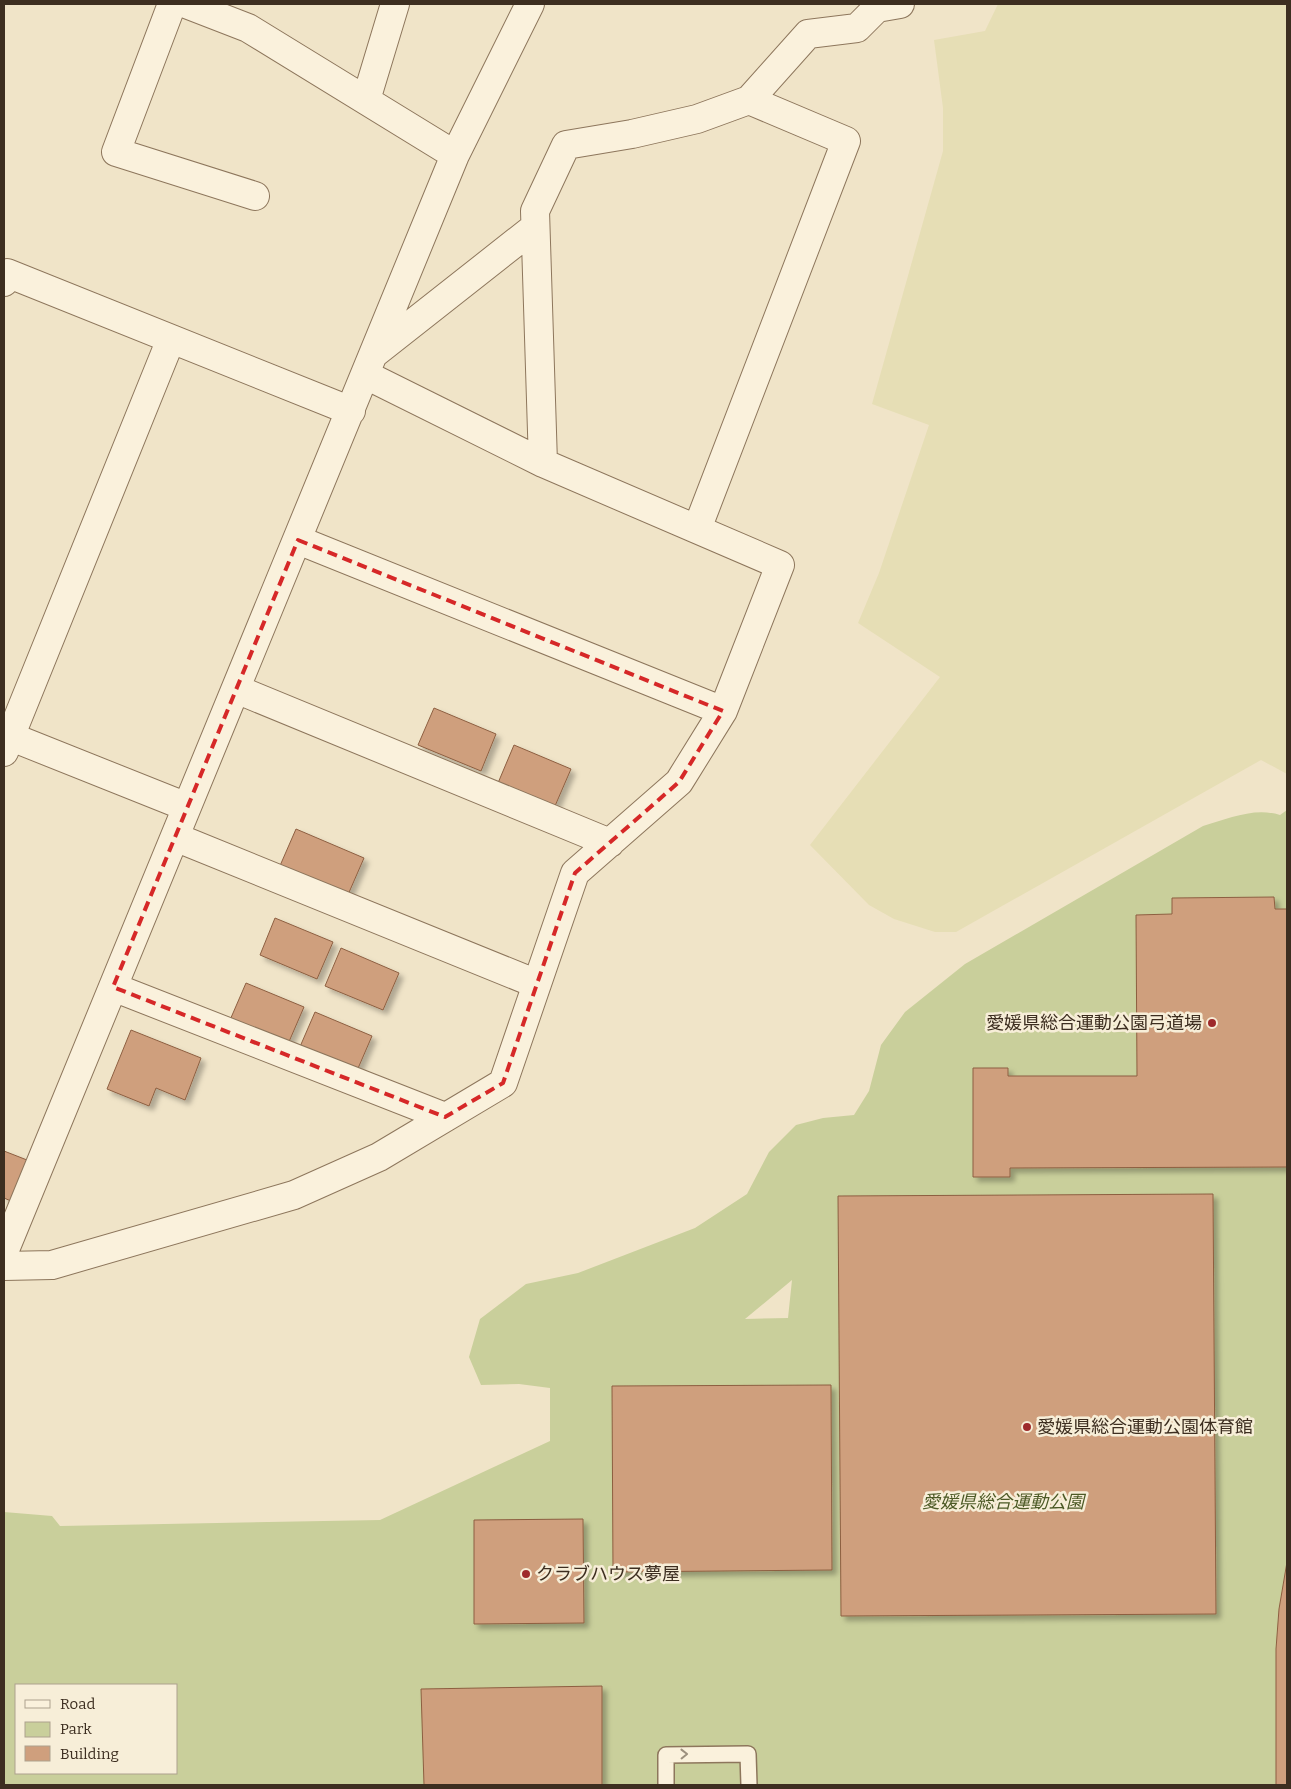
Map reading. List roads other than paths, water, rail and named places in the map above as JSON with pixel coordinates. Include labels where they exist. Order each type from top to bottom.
[{"type":"street","points":[[172,4],[116,152],[255,196]]},
{"type":"street","points":[[186,4],[248,28],[455,155]]},
{"type":"street","points":[[366,100],[395,4]]},
{"type":"street","points":[[4,1252],[455,155],[530,4]]},
{"type":"street","points":[[543,462],[535,211],[566,144],[632,134],[698,119],[749,100],[808,34],[857,28],[877,8],[900,4]]},
{"type":"street","points":[[697,529],[846,141],[749,100]]},
{"type":"street","points":[[370,364],[535,227]]},
{"type":"street","points":[[4,282],[7,273],[351,411]]},
{"type":"street","points":[[171,339],[6,741],[187,807]]},
{"type":"street","points":[[4,1266],[52,1265],[294,1195],[379,1157],[502,1083],[575,873],[679,782],[723,710],[780,565],[543,462],[370,364]]},
{"type":"street","points":[[298,540],[723,710]]},
{"type":"street","points":[[236,689],[610,843]]},
{"type":"street","points":[[175,836],[537,984]]},
{"type":"street","points":[[113,987],[445,1117]]},
{"type":"lane","points":[[666,1785],[666,1755],[748,1754],[749,1785]]},
{"type":"place","name":"愛媛県総合運動公園弓道場","points":[[1212,1023]]},
{"type":"place","name":"愛媛県総合運動公園体育館","points":[[1027,1427]]},
{"type":"place","name":"クラブハウス夢屋","points":[[526,1574]]},
{"type":"park label","name":"愛媛県総合運動公園","points":[[1003,1502]]}]
